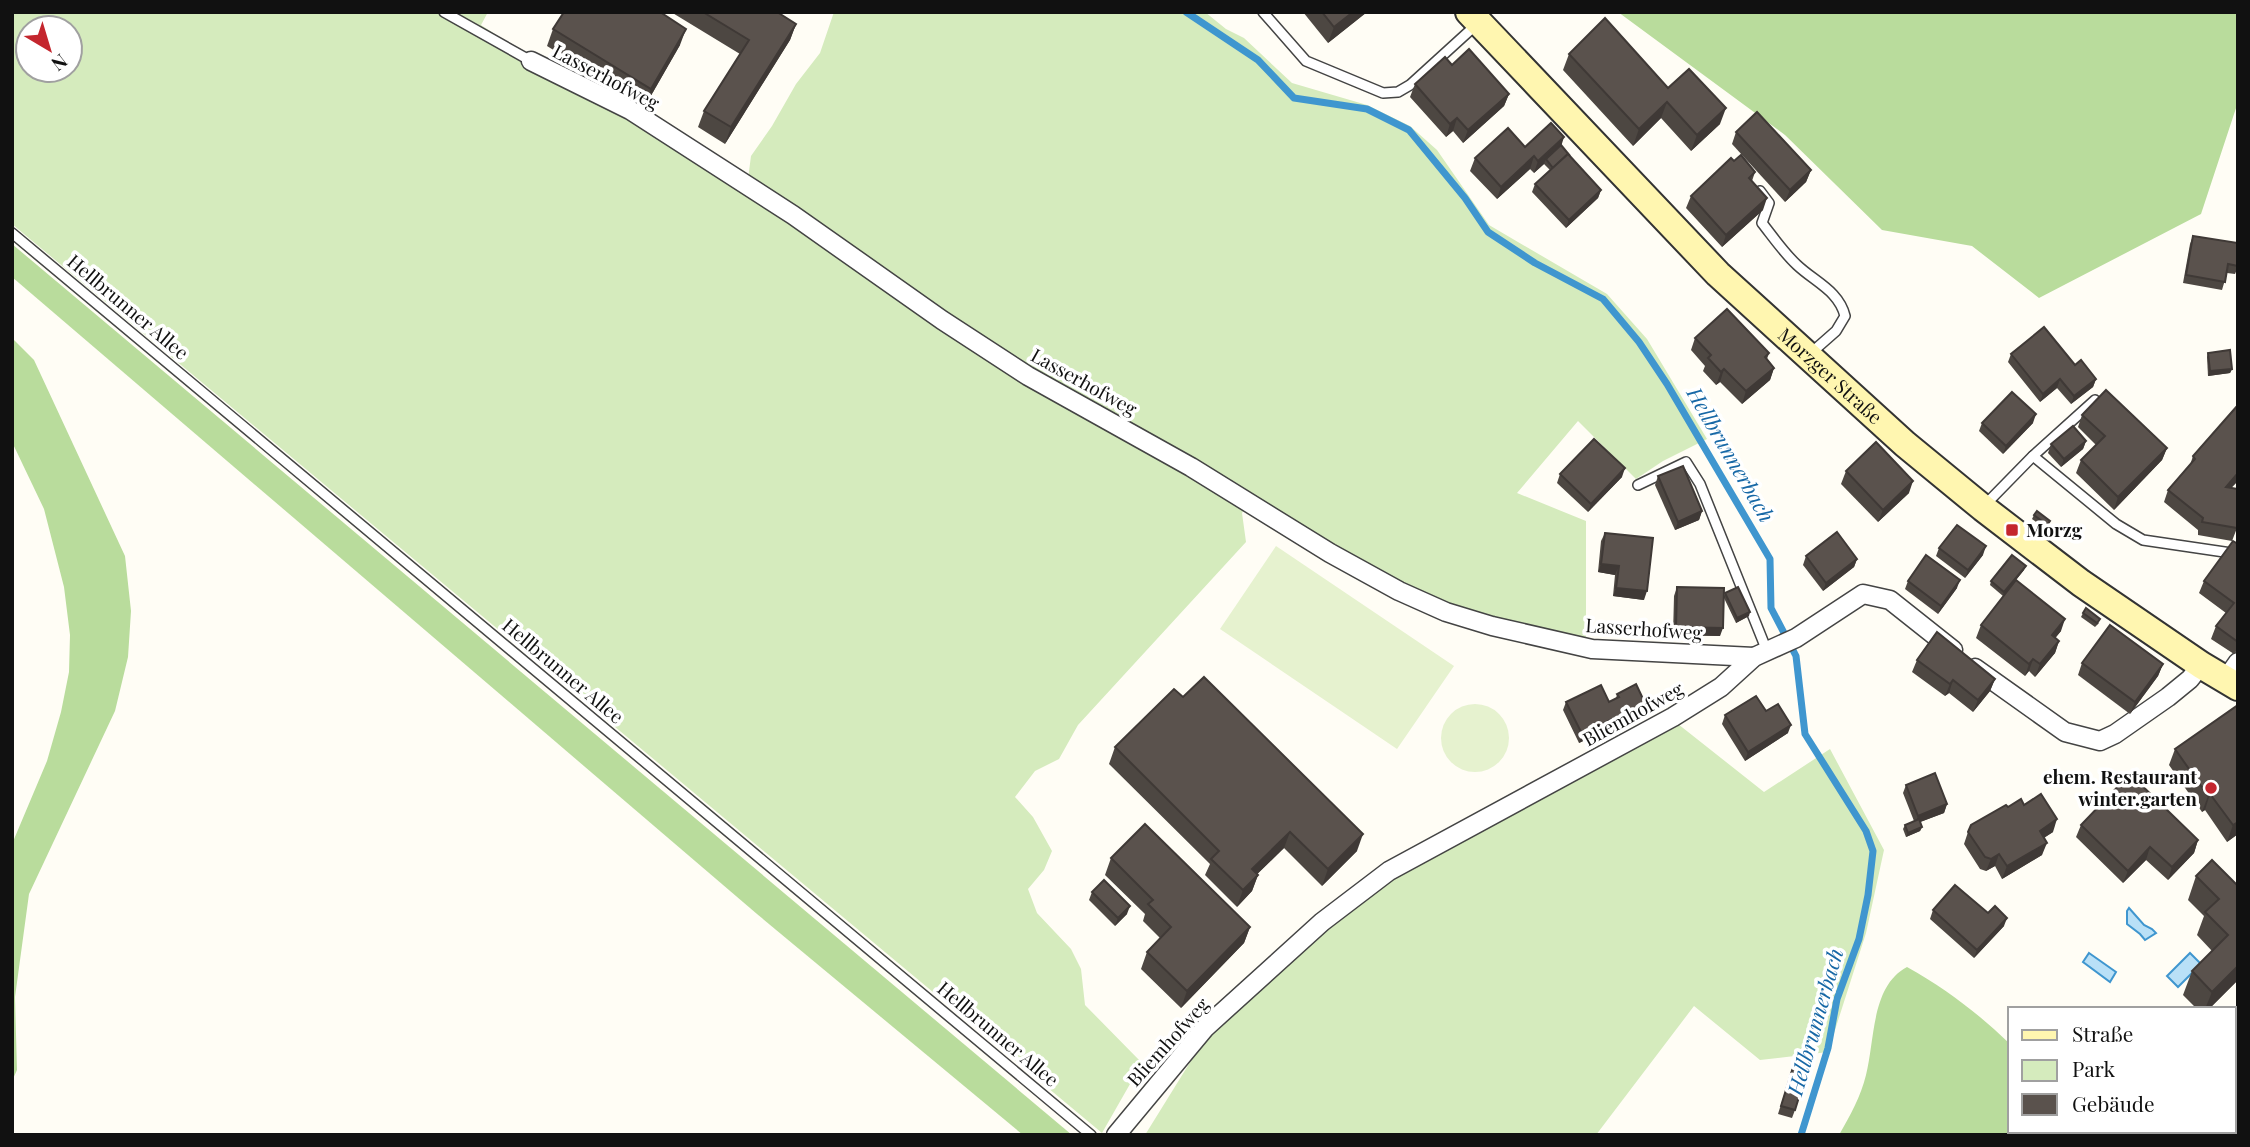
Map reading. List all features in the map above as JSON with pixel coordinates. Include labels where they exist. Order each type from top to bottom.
[{"type":"street","name":"Morzger Straße","points":[[1474,18],[1718,274],[1905,444],[2081,583],[2201,665],[2234,676]]},
{"type":"street","name":"Lasserhofweg","points":[[531,61],[630,110],[793,215],[942,320],[1028,376],[1191,467],[1330,553],[1399,591],[1446,612],[1492,626],[1592,649],[1774,648]]},
{"type":"street","name":"Bliemhofweg","points":[[1115,1135],[1205,1028],[1322,922],[1389,871],[1673,717],[1721,687],[1774,648],[1863,594],[1890,600],[1979,671],[2065,732],[2099,740],[2115,734],[2168,697],[2190,679],[2201,665]]},
{"type":"lane","name":"Lasserhofweg","points":[[444,12],[531,61]]},
{"type":"lane","points":[[1264,12],[1306,61],[1383,93],[1398,92],[1410,85],[1474,18]]},
{"type":"lane","points":[[1759,189],[1769,203],[1762,223],[1798,266],[1842,303],[1844,316],[1836,331],[1807,356]]},
{"type":"lane","name":"Hellbrunner Allee","points":[[12,233],[1091,1135]]},
{"type":"lane","points":[[1983,508],[2033,456],[2095,400]]},
{"type":"lane","points":[[2033,456],[2116,524],[2143,540],[2238,554]]},
{"type":"lane","points":[[1639,485],[1686,461],[1700,484],[1774,648]]},
{"type":"green space","points":[[12,12],[488,12],[481,25],[527,55],[748,179],[751,156],[796,84],[820,53],[834,12],[1205,12],[1226,29],[1244,38],[1292,83],[1367,105],[1410,126],[1437,150],[1489,225],[1607,294],[1647,339],[1707,439],[1663,461],[1636,479],[1578,421],[1517,493],[1586,521],[1586,643],[1428,600],[1251,498],[1242,513],[1246,542],[1078,725],[1059,759],[1035,771],[1015,797],[1033,817],[1052,851],[1044,870],[1028,889],[1037,913],[1071,949],[1081,969],[1085,1005],[1142,1063],[1102,1133],[12,224]]},
{"type":"green space","points":[[1618,12],[2238,12],[2238,102],[2201,214],[2039,298],[1972,246],[1882,230],[1785,135]]},
{"type":"green space","points":[[12,244],[1072,1135],[1023,1135],[757,914],[12,277]]},
{"type":"green space","points":[[12,338],[34,360],[125,556],[131,611],[128,657],[115,711],[29,894],[15,997],[17,1070],[12,1081],[12,844],[47,761],[61,712],[69,672],[70,635],[64,587],[44,509],[12,442]]},
{"type":"green space","points":[[1276,546],[1454,666],[1397,749],[1220,629]]},
{"type":"green space","points":[[1475,704],[1488,707],[1499,714],[1506,725],[1509,738],[1506,751],[1499,762],[1488,769],[1475,772],[1462,769],[1451,762],[1444,751],[1441,738],[1444,725],[1451,714],[1462,707]]},
{"type":"green space","points":[[1678,724],[1764,792],[1830,749],[1884,850],[1866,933],[1828,1052],[1760,1060],[1694,1006],[1596,1135],[1145,1135],[1202,1043],[1252,992],[1366,897],[1408,868]]},
{"type":"green space","points":[[1907,967],[1961,1002],[2008,1042],[2008,1133],[2107,1135],[1839,1135],[1864,1083],[1876,1015],[1887,987],[1895,976]]},
{"type":"water","points":[[2129,908],[2144,925],[2156,933],[2145,940],[2127,924]]},
{"type":"water","points":[[2089,953],[2116,972],[2110,982],[2083,962]]},
{"type":"water","points":[[2190,953],[2201,964],[2178,987],[2167,976]]},
{"type":"building","points":[[564,12],[660,12],[686,29],[651,89],[553,29]]},
{"type":"building","points":[[703,12],[777,12],[796,24],[731,127],[704,111],[749,40]]},
{"type":"building","points":[[1322,12],[1353,12],[1334,27]]},
{"type":"building","points":[[1605,18],[1668,88],[1689,69],[1726,108],[1697,135],[1667,102],[1639,129],[1569,54]]},
{"type":"building","points":[[1469,49],[1509,94],[1468,130],[1457,118],[1450,124],[1415,84],[1445,57],[1452,65]]},
{"type":"building","points":[[1757,112],[1811,170],[1790,190],[1736,132]]},
{"type":"building","points":[[1551,123],[1564,137],[1538,161],[1534,156],[1501,187],[1475,158],[1508,128],[1525,147]]},
{"type":"building","points":[[1561,145],[1570,156],[1568,154],[1553,168],[1546,159]]},
{"type":"building","points":[[1568,154],[1601,190],[1569,220],[1535,184]]},
{"type":"building","points":[[1741,155],[1755,172],[1749,178],[1767,198],[1726,235],[1691,196],[1731,158],[1734,161]]},
{"type":"building","points":[[2193,236],[2238,243],[2238,266],[2228,264],[2225,282],[2186,275]]},
{"type":"building","points":[[1727,309],[1769,353],[1765,357],[1774,368],[1746,391],[1724,369],[1721,372],[1708,358],[1711,355],[1695,338]]},
{"type":"building","points":[[2044,327],[2075,365],[2081,360],[2096,379],[2074,396],[2060,379],[2043,394],[2011,354]]},
{"type":"building","points":[[2230,350],[2232,369],[2210,371],[2208,353]]},
{"type":"building","points":[[2106,390],[2167,448],[2118,497],[2081,460],[2105,436],[2082,415]]},
{"type":"building","points":[[2012,392],[2036,414],[2006,446],[1982,423]]},
{"type":"building","points":[[2238,405],[2238,473],[2226,487],[2238,489],[2237,528],[2202,522],[2203,518],[2168,490],[2195,459],[2193,456]]},
{"type":"building","points":[[2073,426],[2086,441],[2064,459],[2051,444]]},
{"type":"building","points":[[1594,439],[1625,468],[1591,504],[1560,474]]},
{"type":"building","points":[[1876,442],[1913,481],[1883,510],[1846,471]]},
{"type":"building","points":[[1683,466],[1702,511],[1678,522],[1658,476]]},
{"type":"building","points":[[2037,511],[2050,521],[2047,525],[2034,515]]},
{"type":"building","points":[[1957,525],[1986,546],[1968,570],[1939,548]]},
{"type":"building","points":[[1837,532],[1857,559],[1826,583],[1806,556]]},
{"type":"building","points":[[1605,533],[1653,538],[1647,591],[1616,588],[1619,566],[1601,564]]},
{"type":"building","points":[[2233,541],[2238,544],[2238,642],[2216,626],[2234,603],[2204,581]]},
{"type":"building","points":[[1926,555],[1960,580],[1941,606],[1908,581]]},
{"type":"building","points":[[2012,555],[2026,566],[2004,592],[1991,581]]},
{"type":"building","points":[[2016,580],[2065,619],[2052,635],[2059,641],[2040,664],[2033,659],[2029,664],[1981,625]]},
{"type":"building","points":[[1677,587],[1724,588],[1723,628],[1676,627]]},
{"type":"building","points":[[1738,587],[1750,612],[1737,618],[1725,593]]},
{"type":"building","points":[[2086,608],[2100,619],[2097,623],[2083,613]]},
{"type":"building","points":[[2110,625],[2163,664],[2135,702],[2082,663]]},
{"type":"building","points":[[1937,632],[1995,679],[1978,700],[1953,680],[1950,684],[1917,660]]},
{"type":"building","points":[[1204,677],[1363,834],[1328,869],[1290,832],[1252,869],[1258,875],[1243,890],[1211,859],[1219,851],[1115,747],[1174,689],[1183,697]]},
{"type":"building","points":[[1636,684],[1645,703],[1582,734],[1566,702],[1601,685],[1609,702],[1619,697],[1617,694]]},
{"type":"building","points":[[1756,696],[1766,711],[1778,704],[1791,725],[1748,752],[1725,715]]},
{"type":"building","name":"ehem. Restaurant winter.garten","points":[[2238,705],[2238,822],[2233,825],[2210,794],[2208,796],[2175,749]]},
{"type":"building","points":[[1935,773],[1947,804],[1918,816],[1906,785]]},
{"type":"building","points":[[2130,774],[2198,840],[2172,867],[2150,847],[2128,871],[2081,825]]},
{"type":"building","points":[[2041,794],[2057,819],[2040,831],[2047,843],[2007,866],[1999,854],[1991,859],[1985,857],[1968,832],[1971,825],[2006,805],[2008,807],[2021,799],[2024,805]]},
{"type":"building","points":[[1919,819],[1922,827],[1908,833],[1905,825]]},
{"type":"building","points":[[1145,824],[1250,927],[1187,991],[1147,952],[1171,927],[1148,904],[1153,900],[1111,858]]},
{"type":"building","points":[[2212,860],[2238,886],[2238,966],[2212,992],[2192,971],[2228,935],[2205,912],[2219,899],[2196,876]]},
{"type":"building","points":[[1104,880],[1130,906],[1118,918],[1092,892]]},
{"type":"building","points":[[1955,885],[1988,913],[1995,906],[2007,918],[1977,950],[1933,910]]},
{"type":"building","points":[[2238,1040],[2238,1078],[2236,1072]]},
{"type":"building","points":[[1798,1051],[1812,1055],[1795,1110],[1781,1106]]},
{"type":"waterway","name":"Hellbrunnerbach","points":[[1186,12],[1258,60],[1294,98],[1367,109],[1409,130],[1465,198],[1488,232],[1535,263],[1603,299],[1639,342],[1667,384],[1770,559],[1771,608],[1796,656],[1805,734],[1866,831],[1873,851],[1859,939],[1837,999],[1828,1048],[1801,1135]]},
{"type":"place","name":"Morzg","points":[[2012,530]]},
{"type":"place","name":"ehem. Restaurant winter.garten","points":[[2211,788]]}]
